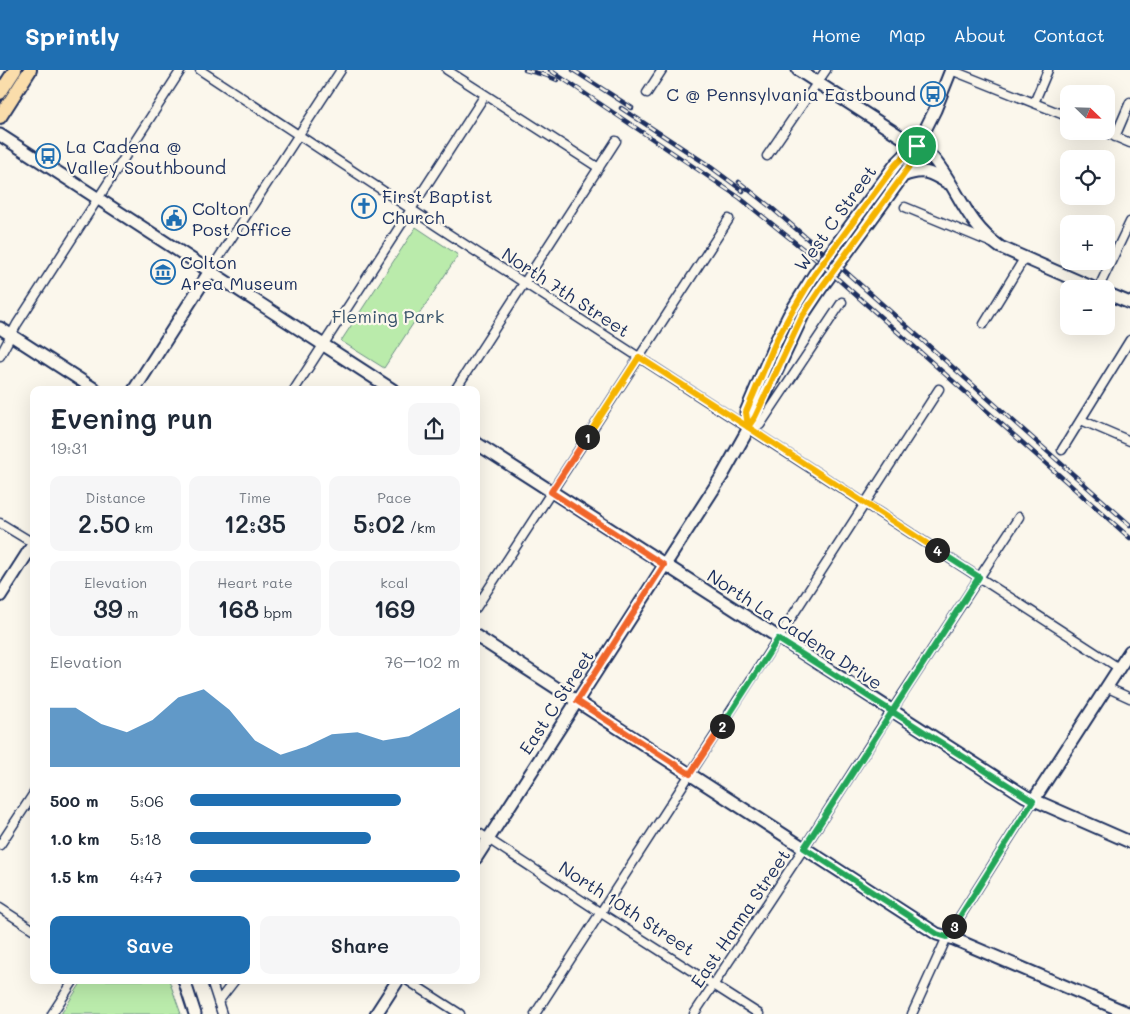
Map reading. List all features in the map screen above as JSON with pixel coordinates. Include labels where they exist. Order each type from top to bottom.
[{"type":"main road","points":[[0,93],[15,70]]},
{"type":"main road","points":[[0,117],[30,70]]},
{"type":"street","points":[[0,356],[97,198],[181,70]]},
{"type":"street","name":"North 7th Street","points":[[200,70],[1119,668]]},
{"type":"street","points":[[137,386],[341,70]]},
{"type":"street","points":[[447,70],[599,168]]},
{"type":"street","points":[[647,93],[662,70]]},
{"type":"street","points":[[798,70],[931,156],[939,165],[970,218],[982,232],[1000,247]]},
{"type":"street","points":[[766,156],[826,70]]},
{"type":"street","points":[[951,70],[1060,113]]},
{"type":"street","name":"West C Street","points":[[664,565],[722,476],[755,417],[803,315],[913,162],[917,146],[935,110],[951,70]]},
{"type":"street","points":[[1034,103],[1048,70]]},
{"type":"street","points":[[297,386],[485,95]]},
{"type":"street","points":[[1130,102],[1115,137],[1130,143]]},
{"type":"street","points":[[0,135],[387,386]]},
{"type":"street","points":[[458,386],[616,141]]},
{"type":"street","name":"West C Street","points":[[748,427],[746,412],[750,401],[777,339],[804,290],[896,164],[917,146]]},
{"type":"street","points":[[902,176],[916,171],[927,172],[950,184]]},
{"type":"street","points":[[905,208],[1076,280]]},
{"type":"street","points":[[480,602],[729,219]]},
{"type":"street","points":[[1101,280],[1130,222]]},
{"type":"street","points":[[984,324],[1025,258]]},
{"type":"street","points":[[1115,297],[1130,303]]},
{"type":"street","points":[[748,427],[760,425],[842,302]]},
{"type":"street","points":[[0,328],[90,386]]},
{"type":"street","points":[[1062,450],[1130,340]]},
{"type":"street","points":[[535,1014],[939,390]]},
{"type":"street","points":[[1081,420],[1130,441]]},
{"type":"street","name":"North La Cadena Drive","points":[[480,446],[778,639],[1033,801],[1130,842]]},
{"type":"street","name":"East Hanna Street","points":[[694,1014],[1019,517]]},
{"type":"street","points":[[0,523],[30,541]]},
{"type":"street","points":[[0,596],[30,549]]},
{"type":"street","name":"East C Street","points":[[480,852],[664,565]]},
{"type":"street","points":[[480,639],[937,934],[954,938],[1130,1014]]},
{"type":"street","points":[[912,1014],[947,937],[1130,651]]},
{"type":"street","points":[[1106,687],[1130,698]]},
{"type":"street","points":[[0,845],[30,799]]},
{"type":"street","name":"North 10th Street","points":[[480,833],[600,913],[759,1014]]},
{"type":"street","points":[[0,908],[30,927]]},
{"type":"street","points":[[52,1014],[71,984]]},
{"type":"street","points":[[185,984],[195,1014]]},
{"type":"street","points":[[212,984],[222,1014]]},
{"type":"street","points":[[218,1002],[232,984]]},
{"type":"street","points":[[376,1014],[395,984]]},
{"type":"street","points":[[413,984],[460,1014]]},
{"type":"green space","name":"Fleming Park","points":[[416,227],[458,255],[384,368],[341,341]]},
{"type":"green space","points":[[80,984],[170,984],[181,1014],[61,1014]]},
{"type":"railway","points":[[525,70],[557,80]]},
{"type":"railway","points":[[550,70],[740,198],[813,257],[1130,538]]},
{"type":"railway","points":[[573,70],[632,108]]},
{"type":"railway","points":[[621,108],[708,165],[743,191]]},
{"type":"railway","points":[[739,182],[846,272],[1130,525]]},
{"type":"place","name":"C @ Pennsylvania Eastbound","points":[[933,94]]},
{"type":"place","name":"La Cadena @ Valley Southbound","points":[[48,156]]},
{"type":"place","name":"First Baptist Church","points":[[364,206]]},
{"type":"place","name":"Colton Post Office","points":[[174,218]]},
{"type":"place","name":"Colton Area Museum","points":[[163,272]]},
{"type":"route","points":[[917,146],[896,164],[804,290],[777,339],[746,412],[748,427],[979,577],[892,712],[804,848],[937,934],[947,937],[1033,801],[892,712],[778,639],[690,774],[577,701],[664,565],[551,492],[639,357],[748,427],[755,417],[803,315],[913,162],[917,146]]}]
